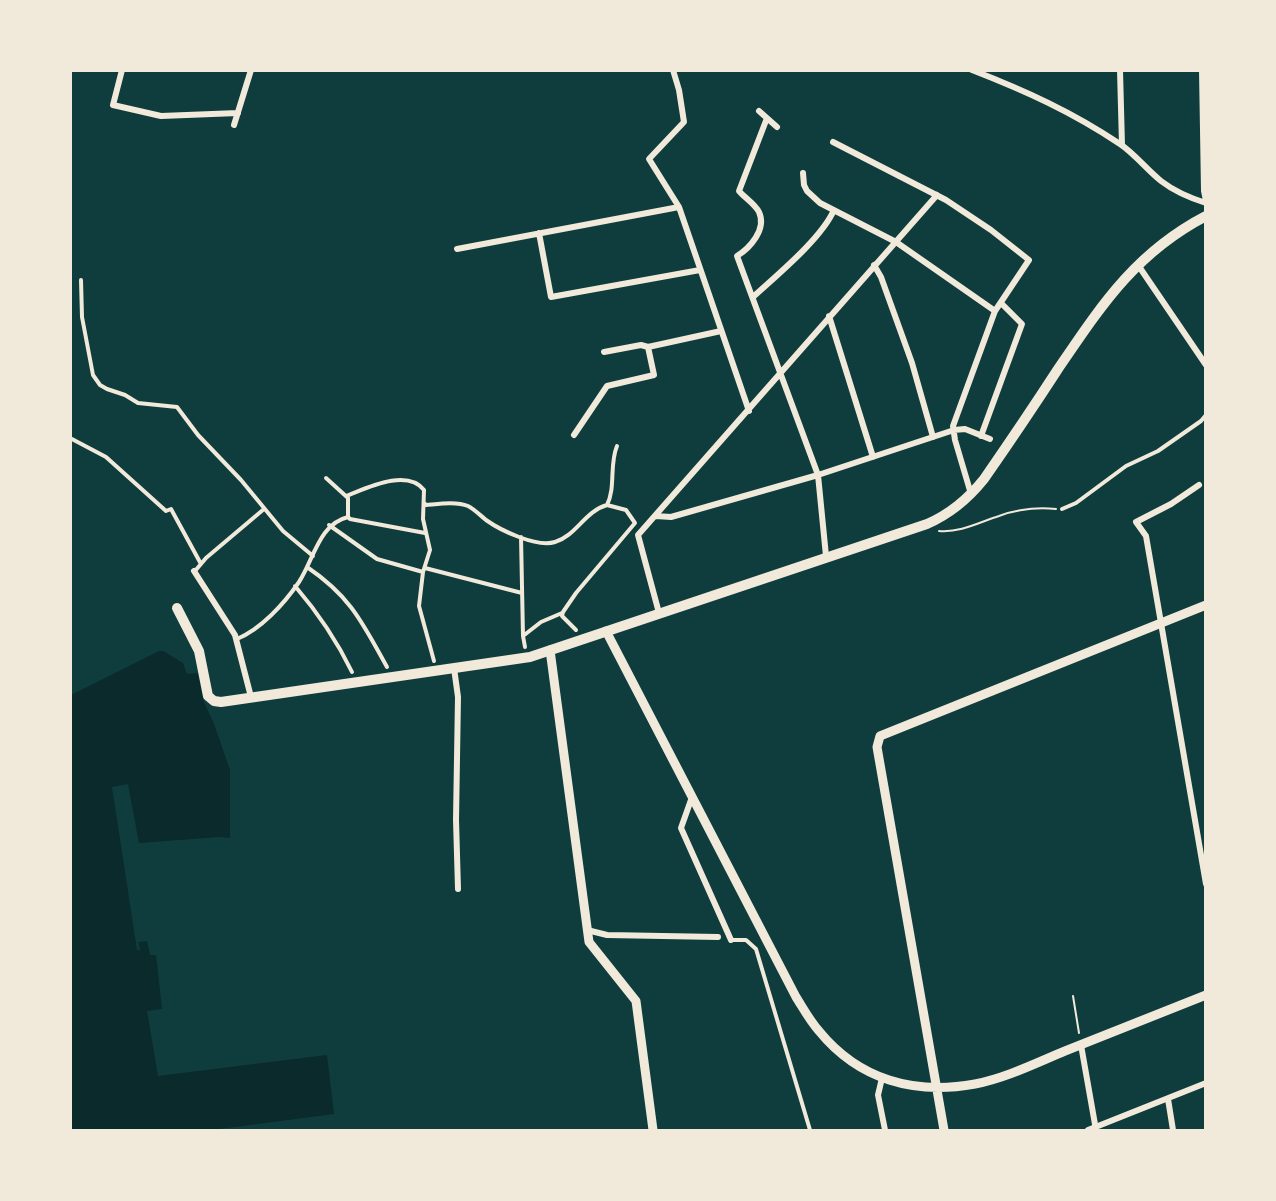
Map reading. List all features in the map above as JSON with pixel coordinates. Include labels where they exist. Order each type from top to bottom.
[{"type":"main road","points":[[177,609],[199,651],[208,696],[214,701],[221,702],[530,657],[932,522],[951,511],[971,494],[1000,456],[1102,304],[1138,265],[1160,246],[1206,216]]},
{"type":"street","points":[[122,70],[113,105],[161,116],[238,113]]},
{"type":"street","points":[[234,126],[251,70]]},
{"type":"street","points":[[673,70],[684,122],[649,159],[679,207],[749,411]]},
{"type":"street","points":[[972,70],[1021,89],[1074,114],[1122,145],[1161,181],[1189,198],[1206,202],[1202,70]]},
{"type":"street","points":[[1120,70],[1122,145]]},
{"type":"street","points":[[759,111],[777,127]]},
{"type":"street","points":[[767,118],[739,192],[758,209],[761,218],[758,232],[752,245],[737,256],[818,475],[826,556]]},
{"type":"street","points":[[833,142],[936,195],[991,230],[1029,260],[995,311],[954,430],[971,494]]},
{"type":"street","points":[[803,173],[804,185],[811,196],[896,242],[995,311]]},
{"type":"street","points":[[659,613],[638,535],[782,374],[829,316],[936,195]]},
{"type":"street","points":[[457,249],[679,207]]},
{"type":"street","points":[[753,297],[793,261],[834,210]]},
{"type":"street","points":[[539,233],[551,297],[700,270]]},
{"type":"street","points":[[874,265],[881,277],[912,363],[933,437]]},
{"type":"street","points":[[1138,265],[1202,354],[1206,365]]},
{"type":"street","points":[[981,436],[1022,324],[1001,303]]},
{"type":"street","points":[[829,316],[873,457]]},
{"type":"street","points":[[604,352],[641,345],[648,347],[721,331]]},
{"type":"street","points":[[574,435],[607,386],[654,375],[648,347]]},
{"type":"street","points":[[656,516],[671,517],[818,475],[954,430],[965,429],[990,439]]},
{"type":"street","points":[[1199,485],[1172,504],[1136,522],[1146,536],[1163,623],[1206,884]]},
{"type":"street","points":[[194,571],[237,639],[251,697]]},
{"type":"street","points":[[944,1131],[877,747],[880,736],[1206,605]]},
{"type":"street","points":[[606,631],[796,997],[818,1031],[854,1063],[882,1078],[937,1089],[991,1080],[1206,995]]},
{"type":"street","points":[[550,650],[589,942],[636,1001],[653,1131]]},
{"type":"street","points":[[454,668],[458,697],[456,820],[458,889]]},
{"type":"street","points":[[692,797],[681,828],[731,940]]},
{"type":"street","points":[[587,930],[607,935],[718,937]]},
{"type":"street","points":[[1081,1045],[1096,1129]]},
{"type":"street","points":[[882,1078],[878,1095],[885,1131]]},
{"type":"street","points":[[1088,1131],[1206,1083]]},
{"type":"street","points":[[1168,1099],[1173,1131]]},
{"type":"lane","points":[[81,280],[83,325],[96,380],[107,389],[125,395],[138,403],[177,407],[198,435],[241,480],[290,539],[313,556]]},
{"type":"lane","points":[[1062,509],[1076,503],[1125,466],[1158,451],[1206,415]]},
{"type":"lane","points":[[70,438],[106,457],[166,511],[171,509],[201,564]]},
{"type":"lane","points":[[607,505],[612,494],[613,459],[617,446]]},
{"type":"lane","points":[[326,478],[348,498],[348,517]]},
{"type":"lane","points":[[346,496],[377,485],[404,480],[419,484],[424,490],[423,519],[430,550],[424,570],[419,606],[434,661]]},
{"type":"lane","points":[[424,503],[426,505],[462,504],[469,506],[496,526],[545,544],[554,543],[574,530],[598,508],[607,505],[626,510],[634,523],[563,612],[541,622],[523,636]]},
{"type":"lane","points":[[194,571],[264,508]]},
{"type":"lane","points":[[237,639],[259,626],[295,586],[329,525],[348,517],[425,533]]},
{"type":"lane","points":[[329,525],[378,559],[522,593]]},
{"type":"lane","points":[[521,537],[525,647]]},
{"type":"lane","points":[[307,567],[334,587],[357,614],[387,667]]},
{"type":"lane","points":[[295,586],[329,628],[352,672]]},
{"type":"lane","points":[[563,612],[562,615],[576,630]]},
{"type":"lane","points":[[731,940],[746,940],[756,949],[810,1131]]},
{"type":"path","points":[[932,522],[940,532],[973,526],[1027,508],[1062,509]]},
{"type":"path","points":[[1073,996],[1081,1045]]},
{"type":"water","points":[[159,651],[183,663],[187,674],[198,673],[203,700],[230,770],[230,838],[139,843],[128,784],[112,787],[137,950],[140,950],[138,942],[147,941],[150,955],[156,955],[162,1009],[147,1011],[158,1076],[327,1055],[334,1114],[212,1130],[71,1130],[71,695]]}]
